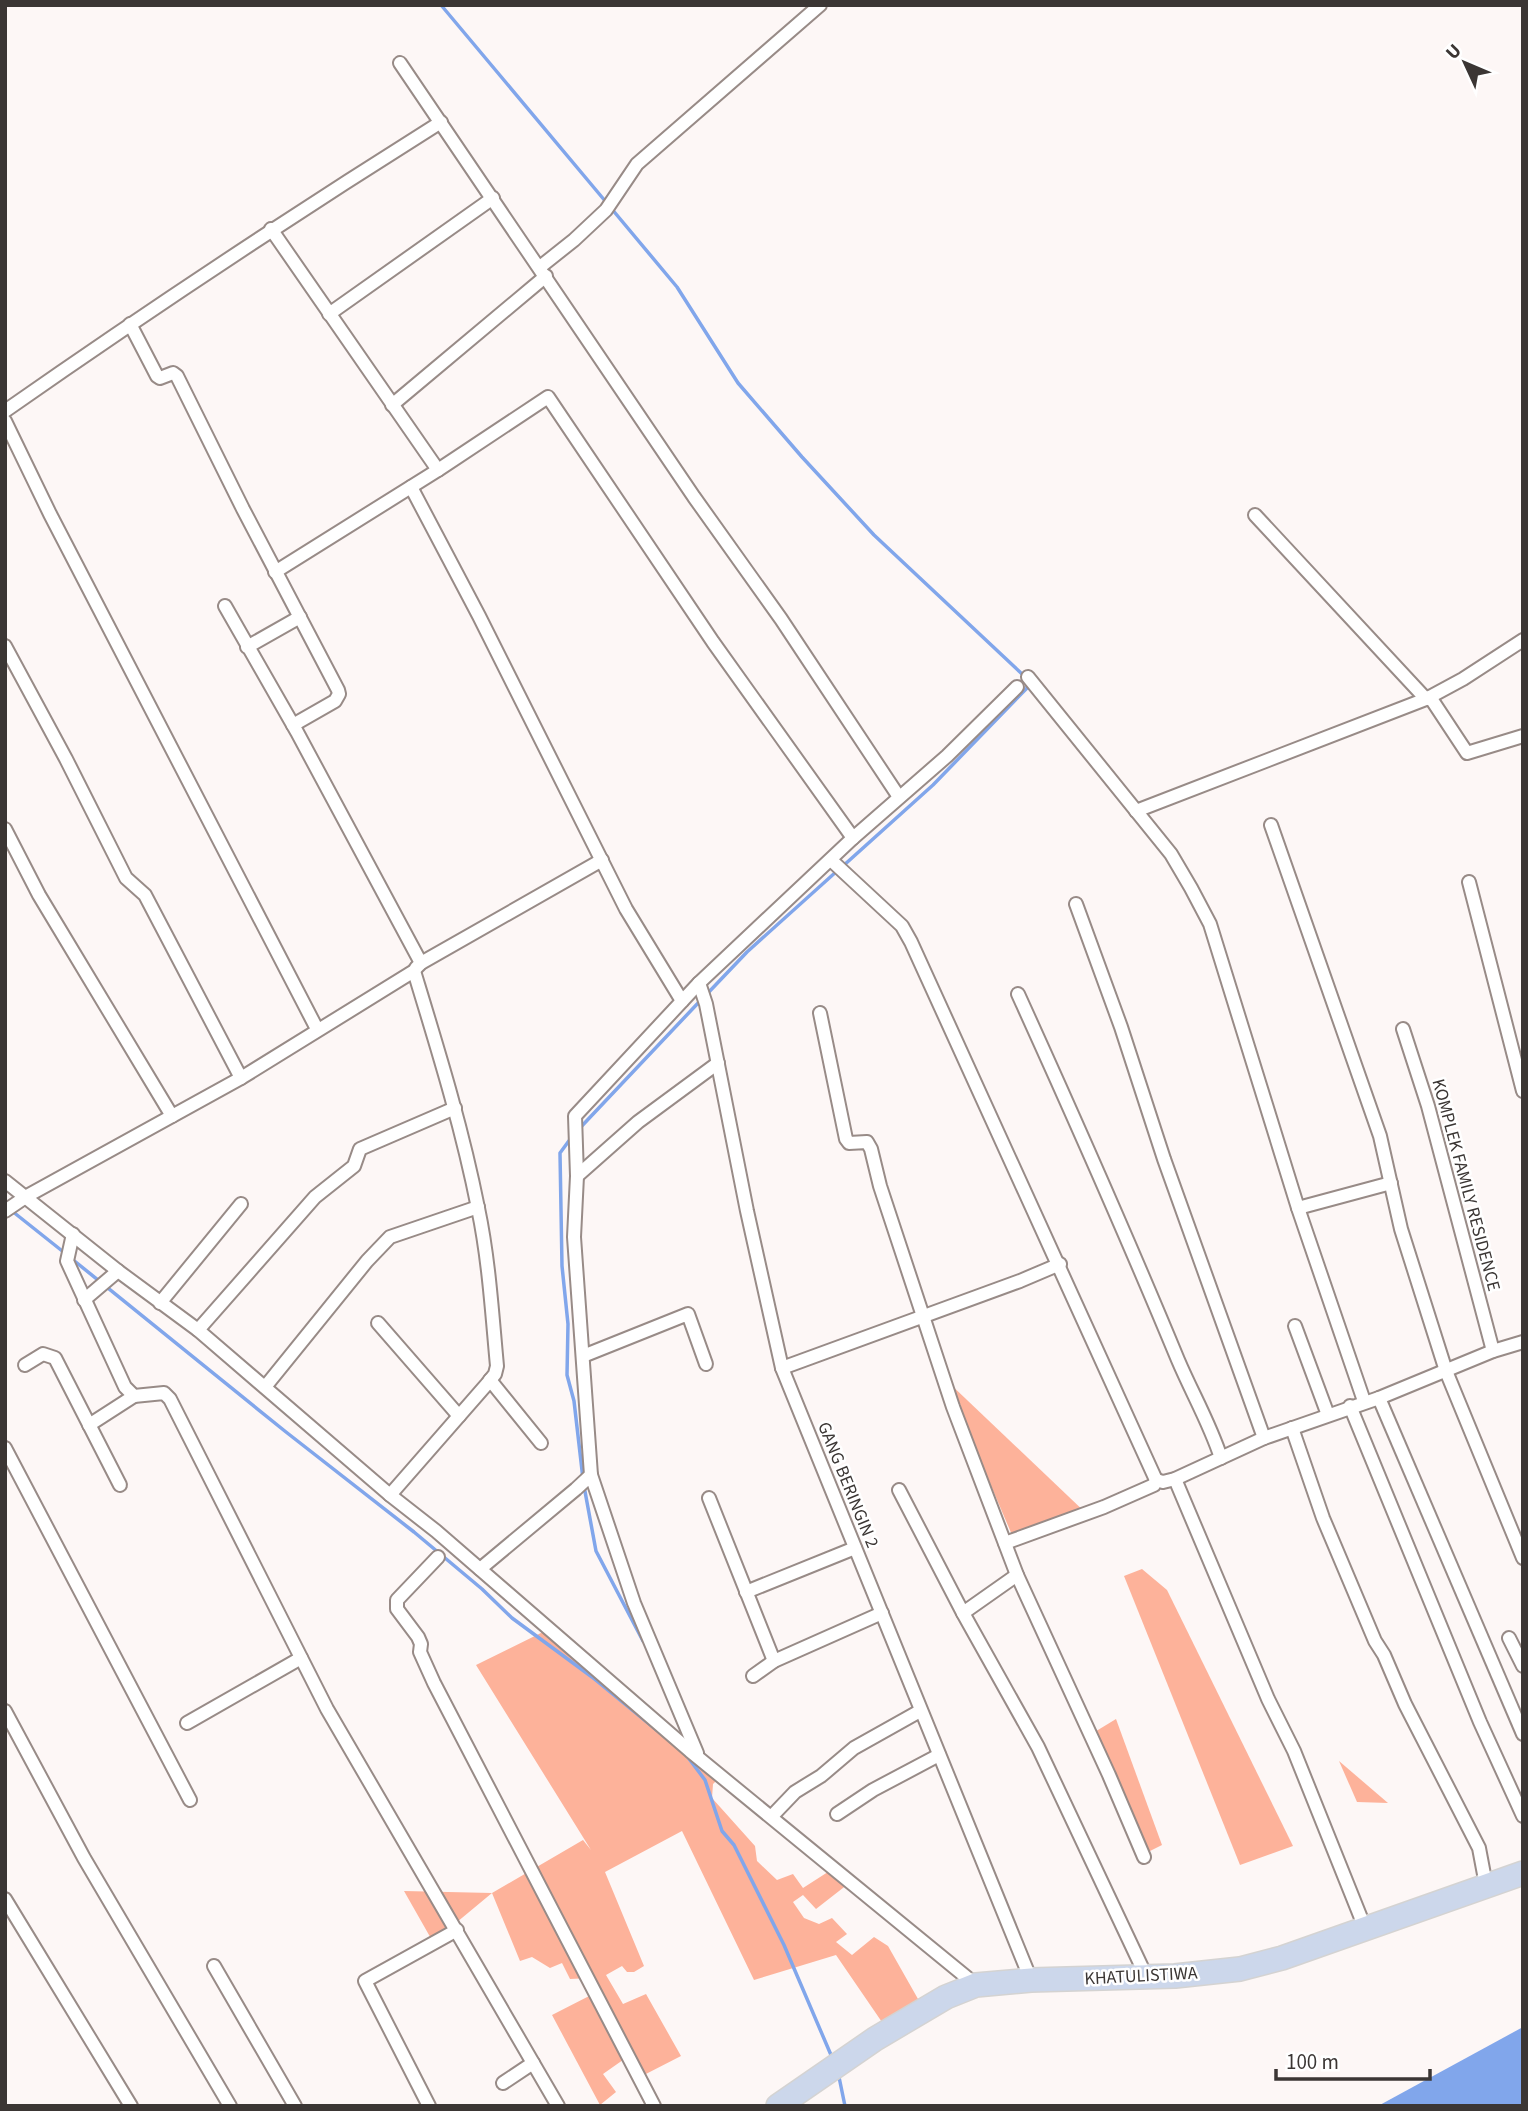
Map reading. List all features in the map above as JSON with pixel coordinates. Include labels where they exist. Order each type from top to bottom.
[{"type":"highway","name":"KHATULISTIWA","points":[[778,2106],[918,2012],[975,1985],[1031,1980],[1175,1976],[1240,1969],[1282,1958],[1523,1873]]},
{"type":"street","points":[[391,405],[543,271],[609,206],[637,164],[820,5]]},
{"type":"street","points":[[400,63],[694,496],[781,619],[899,797]]},
{"type":"street","points":[[5,411],[271,229],[441,122]]},
{"type":"street","points":[[329,314],[493,198]]},
{"type":"street","points":[[271,229],[438,470]]},
{"type":"street","points":[[130,324],[157,376],[160,378],[173,373],[177,376],[339,694],[335,701],[293,725]]},
{"type":"street","points":[[275,572],[548,397],[713,642],[853,838]]},
{"type":"street","points":[[5,421],[50,514],[317,1029]]},
{"type":"street","points":[[411,487],[492,641],[626,909],[682,1001]]},
{"type":"street","points":[[1255,515],[1428,698],[1467,753],[1523,736]]},
{"type":"street","points":[[225,606],[293,725],[417,967],[478,1207],[486,1256],[496,1366],[490,1380],[390,1495]]},
{"type":"street","points":[[247,647],[300,617]]},
{"type":"street","points":[[1136,810],[1428,698],[1464,680],[1523,640]]},
{"type":"street","points":[[5,646],[66,759],[125,878],[145,895],[241,1078]]},
{"type":"street","points":[[1028,677],[1171,854],[1210,924],[1298,1208],[1364,1401]]},
{"type":"street","points":[[694,1754],[634,1603],[589,1476],[574,1237],[577,1143],[573,1120],[682,1001],[703,993],[833,862],[853,838],[947,756],[1017,687]]},
{"type":"street","points":[[1271,825],[1380,1136],[1401,1229],[1446,1371],[1523,1558]]},
{"type":"street","points":[[5,828],[39,895],[172,1116]]},
{"type":"street","points":[[10,1208],[27,1196],[241,1078],[417,967],[602,860]]},
{"type":"street","points":[[833,862],[896,920],[911,942],[1033,1212],[1060,1264],[1099,1358],[1156,1480],[1163,1482],[1175,1479],[1264,1438],[1379,1398],[1493,1351],[1523,1342]]},
{"type":"street","points":[[1469,881],[1523,1091]]},
{"type":"street","points":[[1076,904],[1264,1438]]},
{"type":"street","name":"GANG BERINGIN 2","points":[[703,993],[782,1368],[1031,1980]]},
{"type":"street","points":[[1018,994],[1211,1428],[1221,1458]]},
{"type":"street","points":[[820,1013],[846,1139],[849,1143],[867,1142],[871,1149],[880,1186],[953,1407],[1004,1543],[1144,1857]]},
{"type":"street","name":"KOMPLEK FAMILY RESIDENCE","points":[[1402,1029],[1428,1106],[1493,1351]]},
{"type":"street","points":[[576,1176],[638,1122],[718,1063]]},
{"type":"street","points":[[198,1330],[314,1197],[354,1166],[360,1149],[455,1108]]},
{"type":"street","points":[[5,1181],[118,1271],[198,1330],[694,1754],[975,1985]]},
{"type":"street","points":[[1298,1208],[1391,1183]]},
{"type":"street","points":[[160,1303],[240,1204]]},
{"type":"street","points":[[265,1387],[390,1237],[478,1207]]},
{"type":"street","points":[[73,1234],[68,1256],[84,1300],[125,1387],[134,1396]]},
{"type":"street","points":[[782,1368],[1060,1264]]},
{"type":"street","points":[[84,1300],[118,1271]]},
{"type":"street","points":[[583,1356],[688,1314],[706,1364]]},
{"type":"street","points":[[378,1323],[459,1416]]},
{"type":"street","points":[[1295,1326],[1328,1415]]},
{"type":"street","points":[[25,1365],[43,1354],[55,1358],[120,1485]]},
{"type":"street","points":[[490,1380],[541,1443]]},
{"type":"street","points":[[89,1425],[134,1396],[164,1393],[170,1398],[327,1709],[558,2106]]},
{"type":"street","points":[[1379,1398],[1523,1734]]},
{"type":"street","points":[[1350,1406],[1480,1722],[1523,1815]]},
{"type":"street","points":[[1292,1428],[1323,1518],[1375,1641],[1479,1848],[1486,1885]]},
{"type":"street","points":[[5,1448],[190,1800]]},
{"type":"street","points":[[480,1569],[589,1476]]},
{"type":"street","points":[[1175,1479],[1268,1699],[1294,1751],[1365,1928]]},
{"type":"street","points":[[1004,1543],[1104,1507],[1154,1485],[1156,1480]]},
{"type":"street","points":[[898,1490],[1038,1747],[1146,1976]]},
{"type":"street","points":[[709,1498],[774,1661]]},
{"type":"street","points":[[746,1592],[855,1548]]},
{"type":"street","points":[[438,1557],[397,1600],[397,1609],[418,1636],[420,1652],[434,1683],[654,2106]]},
{"type":"street","points":[[963,1613],[1017,1575]]},
{"type":"street","points":[[753,1676],[774,1661],[882,1613]]},
{"type":"street","points":[[1508,1638],[1523,1666]]},
{"type":"street","points":[[187,1723],[301,1658]]},
{"type":"street","points":[[5,1711],[84,1858],[230,2106]]},
{"type":"street","points":[[772,1816],[795,1792],[821,1776],[854,1748],[920,1712]]},
{"type":"street","points":[[837,1814],[873,1790],[939,1755]]},
{"type":"street","points":[[5,1899],[131,2106]]},
{"type":"street","points":[[429,2106],[365,1981],[457,1930]]},
{"type":"street","points":[[214,1965],[295,2106]]},
{"type":"street","points":[[503,2083],[533,2063]]},
{"type":"shaded area","points":[[946,1380],[1089,1516],[1015,1542]]},
{"type":"shaded area","points":[[1142,1569],[1167,1590],[1293,1846],[1240,1865],[1124,1576]]},
{"type":"shaded area","points":[[551,1628],[721,1776],[713,1784],[712,1798],[755,1846],[757,1861],[777,1880],[793,1874],[803,1888],[831,1870],[848,1884],[816,1909],[803,1895],[793,1902],[804,1918],[819,1924],[832,1918],[847,1934],[836,1942],[852,1955],[874,1937],[888,1946],[922,2006],[886,2028],[836,1955],[754,1980],[682,1831],[605,1872],[644,1966],[634,1972],[627,1972],[622,1966],[606,1975],[623,2004],[646,1994],[681,2056],[642,2076],[630,2055],[603,2074],[616,2092],[600,2105],[552,2015],[595,1993],[591,1978],[570,1979],[562,1963],[550,1968],[532,1957],[520,1961],[492,1893],[583,1840],[591,1850],[476,1665]]},
{"type":"shaded area","points":[[1116,1719],[1162,1845],[1144,1854],[1093,1733]]},
{"type":"shaded area","points":[[1339,1761],[1388,1803],[1357,1802]]},
{"type":"shaded area","points":[[404,1891],[492,1893],[433,1942]]},
{"type":"water","points":[[1523,2027],[1523,2106],[1378,2106]]},
{"type":"waterway","points":[[441,5],[606,202]]},
{"type":"waterway","points":[[611,208],[677,287],[738,383],[802,457],[874,535],[1027,681],[1027,688],[933,785],[843,866]]},
{"type":"waterway","points":[[706,995],[747,952],[837,871]]},
{"type":"waterway","points":[[578,1130],[700,1001]]},
{"type":"waterway","points":[[571,1138],[560,1153],[562,1266],[568,1324],[567,1375],[574,1401],[583,1479]]},
{"type":"waterway","points":[[12,1211],[66,1254]]},
{"type":"waterway","points":[[72,1259],[414,1532],[512,1618],[592,1677],[665,1737]]},
{"type":"waterway","points":[[584,1486],[596,1551],[643,1641]]},
{"type":"waterway","points":[[687,1756],[705,1780],[722,1831],[734,1845],[784,1945],[831,2055]]},
{"type":"waterway","points":[[839,2077],[845,2106]]}]
